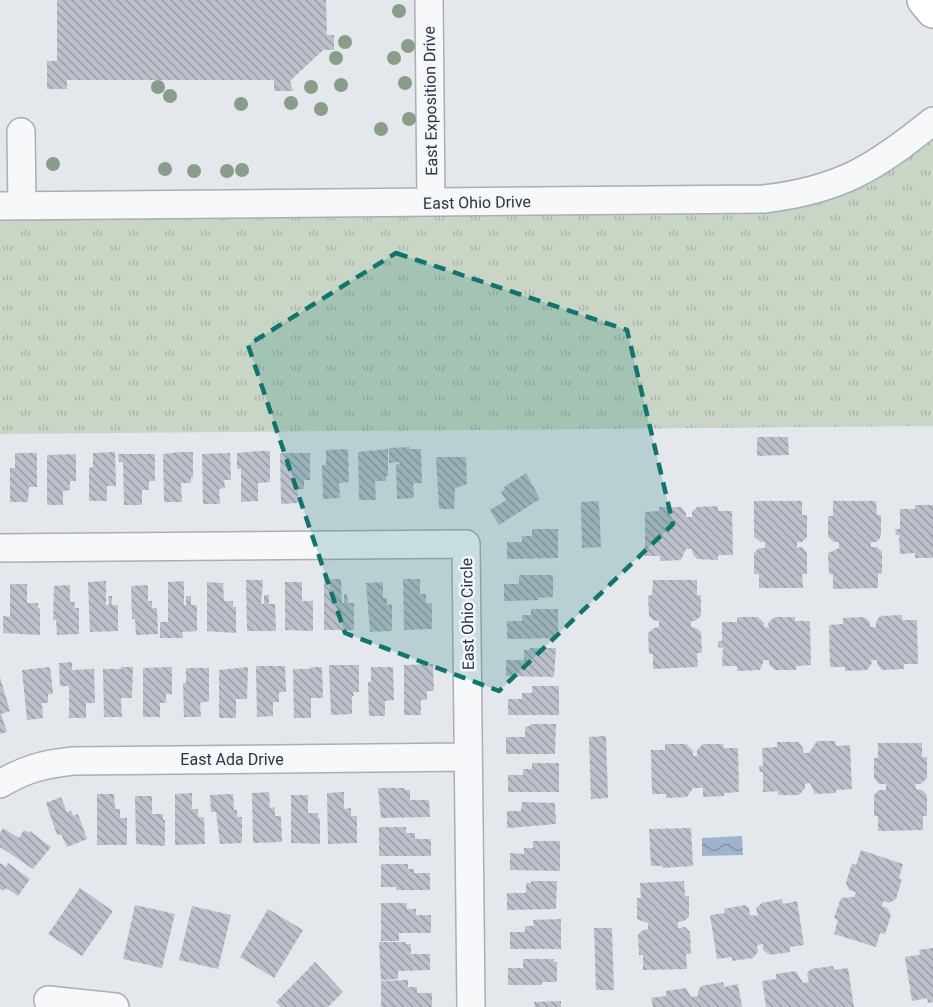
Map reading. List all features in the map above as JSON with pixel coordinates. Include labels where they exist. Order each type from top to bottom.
[{"type":"main road","points":[[924,0],[933,11]]},
{"type":"street","name":"East Exposition Drive","points":[[429,0],[431,202]]},
{"type":"street","name":"East Ohio Drive","points":[[11,206],[764,200],[840,183],[874,166],[898,150],[933,121]]},
{"type":"street","points":[[11,206],[21,132]]},
{"type":"street","name":"East Ohio Circle","points":[[0,548],[466,544],[471,1007]]},
{"type":"street","name":"East Ada Drive","points":[[0,784],[21,772],[46,764],[73,761],[468,757]]},
{"type":"street","points":[[48,1000],[115,1007]]},
{"type":"highlighted area","points":[[396,253],[627,330],[673,524],[499,691],[345,633],[248,345]]},
{"type":"green space","points":[[933,121],[933,426],[0,434],[0,206],[790,196]]},
{"type":"water","points":[[742,836],[743,855],[702,856],[702,838]]},
{"type":"building","points":[[57,0],[326,0],[327,35],[334,35],[334,50],[323,50],[290,81],[293,91],[274,91],[274,80],[67,80],[67,89],[47,89],[47,61],[57,61]]},
{"type":"building","points":[[757,437],[788,437],[789,455],[757,456]]},
{"type":"building","points":[[410,447],[410,449],[421,449],[422,483],[413,483],[414,498],[397,499],[396,464],[400,462],[389,463],[389,448]]},
{"type":"building","points":[[348,449],[349,482],[339,483],[340,498],[323,499],[322,465],[326,465],[326,450]]},
{"type":"building","points":[[388,449],[388,476],[386,476],[386,481],[375,481],[376,500],[359,500],[358,452]]},
{"type":"building","points":[[270,451],[270,482],[258,483],[258,501],[241,502],[241,469],[237,469],[237,453]]},
{"type":"building","points":[[115,452],[116,486],[107,486],[107,501],[89,501],[89,468],[93,467],[93,453]]},
{"type":"building","points":[[193,452],[193,478],[191,478],[191,483],[181,483],[182,502],[164,502],[163,454]]},
{"type":"building","points":[[15,453],[37,453],[37,487],[29,487],[28,502],[10,502],[10,468],[15,468]]},
{"type":"building","points":[[230,453],[231,480],[224,480],[225,488],[219,489],[220,504],[203,504],[202,454]]},
{"type":"building","points":[[280,453],[310,453],[310,480],[304,480],[304,489],[298,489],[298,503],[281,504]]},
{"type":"building","points":[[76,454],[76,481],[70,481],[70,490],[63,491],[63,505],[47,505],[47,455]]},
{"type":"building","points":[[118,454],[155,454],[155,481],[149,481],[149,490],[142,490],[142,505],[124,505],[123,462],[119,462]]},
{"type":"building","points":[[436,457],[466,457],[467,484],[455,488],[454,509],[439,509]]},
{"type":"building","points":[[526,473],[540,499],[499,525],[490,510],[506,500],[501,492],[505,489],[504,487]]},
{"type":"building","points":[[599,501],[601,547],[582,548],[581,502]]},
{"type":"building","points":[[754,501],[802,501],[802,515],[807,515],[807,537],[802,542],[797,542],[797,548],[802,547],[807,553],[807,574],[802,574],[803,588],[759,588],[759,574],[754,574],[754,553],[759,548],[765,548],[765,542],[754,537]]},
{"type":"building","points":[[833,501],[876,501],[877,515],[881,515],[881,536],[877,542],[871,542],[871,547],[877,547],[882,552],[882,574],[878,573],[878,588],[833,589],[833,574],[829,574],[828,553],[839,548],[839,542],[834,542],[828,537],[828,516],[833,516]]},
{"type":"building","points":[[915,505],[933,505],[933,558],[915,558],[915,553],[900,554],[899,535],[896,535],[895,529],[900,529],[900,509],[915,509]]},
{"type":"building","points":[[718,506],[718,511],[732,511],[733,555],[718,555],[718,560],[697,559],[692,549],[686,549],[681,560],[660,561],[660,556],[645,556],[645,512],[659,511],[659,507],[681,507],[686,517],[692,517],[692,512],[697,507]]},
{"type":"building","points":[[532,529],[558,529],[558,558],[507,559],[507,542],[522,542],[522,536],[532,536]]},
{"type":"building","points":[[519,575],[553,575],[553,597],[538,598],[539,600],[504,601],[504,584],[519,584]]},
{"type":"building","points":[[324,579],[341,579],[342,603],[344,603],[344,594],[347,594],[348,603],[354,603],[354,630],[324,630]]},
{"type":"building","points":[[403,579],[420,579],[420,594],[426,594],[426,603],[432,603],[432,629],[404,630]]},
{"type":"building","points":[[246,580],[263,580],[261,604],[264,604],[264,595],[269,595],[269,604],[275,604],[276,631],[247,631]]},
{"type":"building","points":[[653,580],[697,580],[697,595],[701,595],[701,616],[691,621],[691,627],[701,632],[702,653],[697,653],[698,667],[653,669],[653,654],[649,654],[648,633],[659,627],[659,621],[649,616],[648,596],[652,595]]},
{"type":"building","points":[[106,581],[106,605],[109,605],[108,596],[112,596],[112,605],[118,605],[118,631],[90,632],[88,582]]},
{"type":"building","points":[[184,581],[184,605],[186,605],[186,596],[191,596],[191,605],[197,605],[197,631],[182,632],[183,638],[160,638],[160,622],[168,622],[168,582]]},
{"type":"building","points":[[207,582],[223,583],[224,601],[233,601],[233,607],[236,607],[236,633],[207,631]]},
{"type":"building","points":[[285,582],[302,582],[302,601],[313,601],[313,631],[285,630]]},
{"type":"building","points":[[383,582],[383,598],[387,598],[387,605],[392,604],[392,631],[370,632],[366,583]]},
{"type":"building","points":[[10,584],[27,584],[27,603],[38,603],[38,608],[40,608],[40,635],[3,633],[3,616],[10,617]]},
{"type":"building","points":[[70,585],[70,602],[75,602],[74,608],[79,608],[79,634],[57,635],[56,620],[53,620],[54,586]]},
{"type":"building","points":[[148,585],[148,601],[152,601],[152,608],[157,608],[158,634],[136,635],[135,619],[132,619],[131,586]]},
{"type":"building","points":[[531,609],[558,609],[558,638],[507,639],[507,621],[522,621],[522,615],[531,615]]},
{"type":"building","points":[[902,615],[902,620],[917,620],[918,664],[904,664],[904,669],[882,670],[877,660],[871,660],[872,663],[867,670],[845,671],[845,667],[830,667],[829,625],[843,624],[843,618],[864,617],[870,622],[870,627],[876,627],[880,616]]},
{"type":"building","points":[[737,617],[758,617],[764,623],[764,627],[769,628],[768,623],[775,617],[795,617],[795,621],[810,621],[811,665],[796,666],[796,670],[775,670],[769,665],[769,660],[764,660],[760,670],[737,671],[737,666],[722,666],[723,648],[718,647],[718,641],[722,641],[722,622],[737,622]]},
{"type":"building","points":[[529,648],[556,648],[554,677],[506,676],[506,660],[524,660],[524,650],[529,650]]},
{"type":"building","points":[[72,662],[72,670],[94,669],[95,703],[86,703],[86,718],[69,718],[69,686],[60,686],[59,663]]},
{"type":"building","points":[[433,664],[434,691],[427,691],[427,700],[421,700],[421,715],[404,715],[404,665]]},
{"type":"building","points":[[329,665],[359,665],[359,692],[353,692],[352,714],[331,715]]},
{"type":"building","points":[[256,666],[285,666],[286,692],[279,692],[279,702],[273,702],[273,716],[257,717]]},
{"type":"building","points":[[50,667],[53,694],[48,694],[48,703],[42,703],[43,718],[27,720],[22,670]]},
{"type":"building","points":[[121,667],[133,667],[132,698],[121,698],[122,717],[104,717],[103,669],[121,669]]},
{"type":"building","points":[[172,667],[172,694],[166,694],[166,703],[160,703],[160,717],[143,717],[143,668]]},
{"type":"building","points":[[248,667],[247,699],[236,699],[236,718],[219,718],[219,670]]},
{"type":"building","points":[[311,667],[322,667],[323,698],[311,698],[311,718],[294,718],[293,669],[310,669]]},
{"type":"building","points":[[371,667],[393,667],[394,700],[385,701],[385,716],[369,716],[368,682],[371,682]]},
{"type":"building","points":[[186,668],[209,668],[209,701],[200,703],[201,717],[184,717],[183,683],[186,683]]},
{"type":"building","points":[[0,677],[10,711],[1,714],[7,732],[0,734]]},
{"type":"building","points":[[532,686],[559,686],[559,715],[508,715],[508,699],[522,699],[522,693],[532,693]]},
{"type":"building","points":[[530,724],[556,724],[555,754],[506,754],[506,737],[525,737],[525,727]]},
{"type":"building","points":[[606,736],[608,798],[591,799],[589,737]]},
{"type":"building","points":[[817,741],[835,741],[836,746],[850,745],[852,789],[836,790],[836,793],[815,794],[810,783],[805,784],[805,788],[799,795],[778,795],[778,791],[763,792],[763,772],[760,772],[759,766],[763,766],[762,748],[777,747],[777,742],[798,742],[804,753],[809,753]]},
{"type":"building","points":[[878,743],[922,743],[922,757],[927,757],[927,778],[921,784],[915,784],[916,789],[922,790],[927,795],[927,816],[923,816],[923,830],[878,831],[878,816],[874,816],[874,795],[879,790],[886,790],[886,784],[879,784],[874,778],[874,758],[878,758]]},
{"type":"building","points":[[665,744],[686,744],[693,751],[693,756],[697,756],[697,750],[703,744],[723,744],[724,748],[738,748],[739,792],[724,793],[724,796],[703,797],[703,788],[693,788],[687,797],[666,798],[666,794],[652,794],[651,750],[665,750]]},
{"type":"building","points":[[532,763],[559,763],[559,792],[508,792],[508,775],[523,775],[523,769],[532,769]]},
{"type":"building","points":[[378,788],[405,788],[405,790],[410,790],[410,800],[429,800],[430,817],[381,818]]},
{"type":"building","points":[[269,792],[270,808],[275,807],[275,816],[281,816],[282,842],[253,843],[252,793]]},
{"type":"building","points":[[344,792],[344,809],[351,808],[351,816],[357,816],[357,843],[328,844],[327,793]]},
{"type":"building","points":[[192,793],[192,809],[198,809],[198,817],[204,817],[205,844],[175,845],[175,794]]},
{"type":"building","points":[[97,794],[114,794],[115,809],[120,809],[120,818],[127,818],[127,845],[97,845]]},
{"type":"building","points":[[233,794],[234,810],[237,810],[237,817],[242,817],[242,843],[220,844],[216,812],[211,812],[210,795]]},
{"type":"building","points":[[291,795],[308,795],[308,813],[318,813],[320,819],[320,844],[291,843]]},
{"type":"building","points":[[135,796],[152,796],[152,814],[163,814],[165,846],[136,844]]},
{"type":"building","points":[[61,797],[67,812],[71,810],[73,816],[78,814],[87,839],[67,847],[61,834],[57,835],[46,803]]},
{"type":"building","points":[[522,802],[555,803],[556,824],[507,828],[507,811],[521,811]]},
{"type":"building","points":[[379,827],[406,827],[406,833],[415,833],[415,839],[431,839],[431,856],[379,856]]},
{"type":"building","points":[[3,828],[19,838],[24,830],[29,833],[30,831],[51,847],[33,869],[0,847],[0,833]]},
{"type":"building","points":[[691,828],[693,866],[662,868],[662,866],[651,866],[649,829]]},
{"type":"building","points":[[533,841],[560,841],[560,871],[510,870],[510,853],[524,854],[524,848],[533,848]]},
{"type":"building","points":[[861,850],[903,864],[899,878],[902,879],[896,899],[889,903],[883,901],[882,906],[887,908],[891,915],[885,934],[880,933],[876,947],[834,934],[838,920],[834,918],[841,898],[854,897],[856,892],[849,890],[846,883],[852,863],[856,865]]},
{"type":"building","points":[[0,863],[6,867],[8,863],[30,879],[18,896],[6,888],[4,891],[0,889]]},
{"type":"building","points":[[381,864],[408,864],[408,869],[414,869],[414,873],[430,873],[430,890],[396,890],[396,887],[381,887]]},
{"type":"building","points":[[531,881],[557,881],[556,909],[507,910],[507,893],[526,893],[526,883],[531,883]]},
{"type":"building","points":[[684,881],[685,896],[689,896],[689,917],[678,922],[678,928],[685,927],[690,932],[691,954],[686,954],[687,969],[643,970],[643,955],[639,955],[638,935],[641,931],[648,929],[648,923],[637,919],[637,898],[641,898],[640,883]]},
{"type":"building","points":[[80,888],[113,911],[82,956],[48,934]]},
{"type":"building","points":[[782,899],[783,904],[797,901],[804,945],[790,947],[790,952],[770,955],[763,950],[763,944],[757,945],[758,952],[753,958],[732,961],[732,957],[717,959],[710,915],[725,913],[724,909],[745,905],[749,908],[750,915],[758,916],[756,908],[762,903]]},
{"type":"building","points":[[381,903],[407,903],[407,909],[416,909],[416,915],[431,915],[431,933],[399,933],[399,941],[381,941]]},
{"type":"building","points":[[135,905],[175,914],[162,968],[123,959]]},
{"type":"building","points":[[192,906],[231,915],[218,969],[179,960]]},
{"type":"building","points":[[268,909],[303,930],[274,978],[240,957]]},
{"type":"building","points":[[561,919],[561,949],[510,949],[510,932],[525,932],[525,926],[534,926],[533,920]]},
{"type":"building","points":[[594,928],[612,928],[614,990],[596,990]]},
{"type":"building","points":[[379,942],[406,942],[406,944],[411,944],[411,954],[430,954],[430,970],[398,971],[398,979],[381,980]]},
{"type":"building","points":[[933,948],[933,1002],[928,1003],[927,998],[912,1001],[905,957],[920,955],[919,950]]},
{"type":"building","points":[[523,959],[554,959],[554,962],[557,962],[557,982],[542,982],[542,985],[508,985],[508,968],[523,968]]},
{"type":"building","points":[[315,962],[343,992],[328,1007],[281,1007],[276,1002]]},
{"type":"building","points":[[833,966],[834,970],[848,968],[854,1007],[766,1007],[762,981],[776,979],[776,974],[796,971],[803,983],[809,982],[807,973],[811,969]]},
{"type":"building","points":[[408,980],[408,987],[417,987],[417,993],[432,993],[432,1007],[381,1007],[381,981]]},
{"type":"building","points":[[723,982],[724,987],[738,984],[742,1007],[653,1007],[651,998],[666,996],[666,991],[686,988],[691,997],[698,996],[701,986]]},
{"type":"building","points":[[561,1001],[561,1007],[535,1007],[534,1002]]}]
